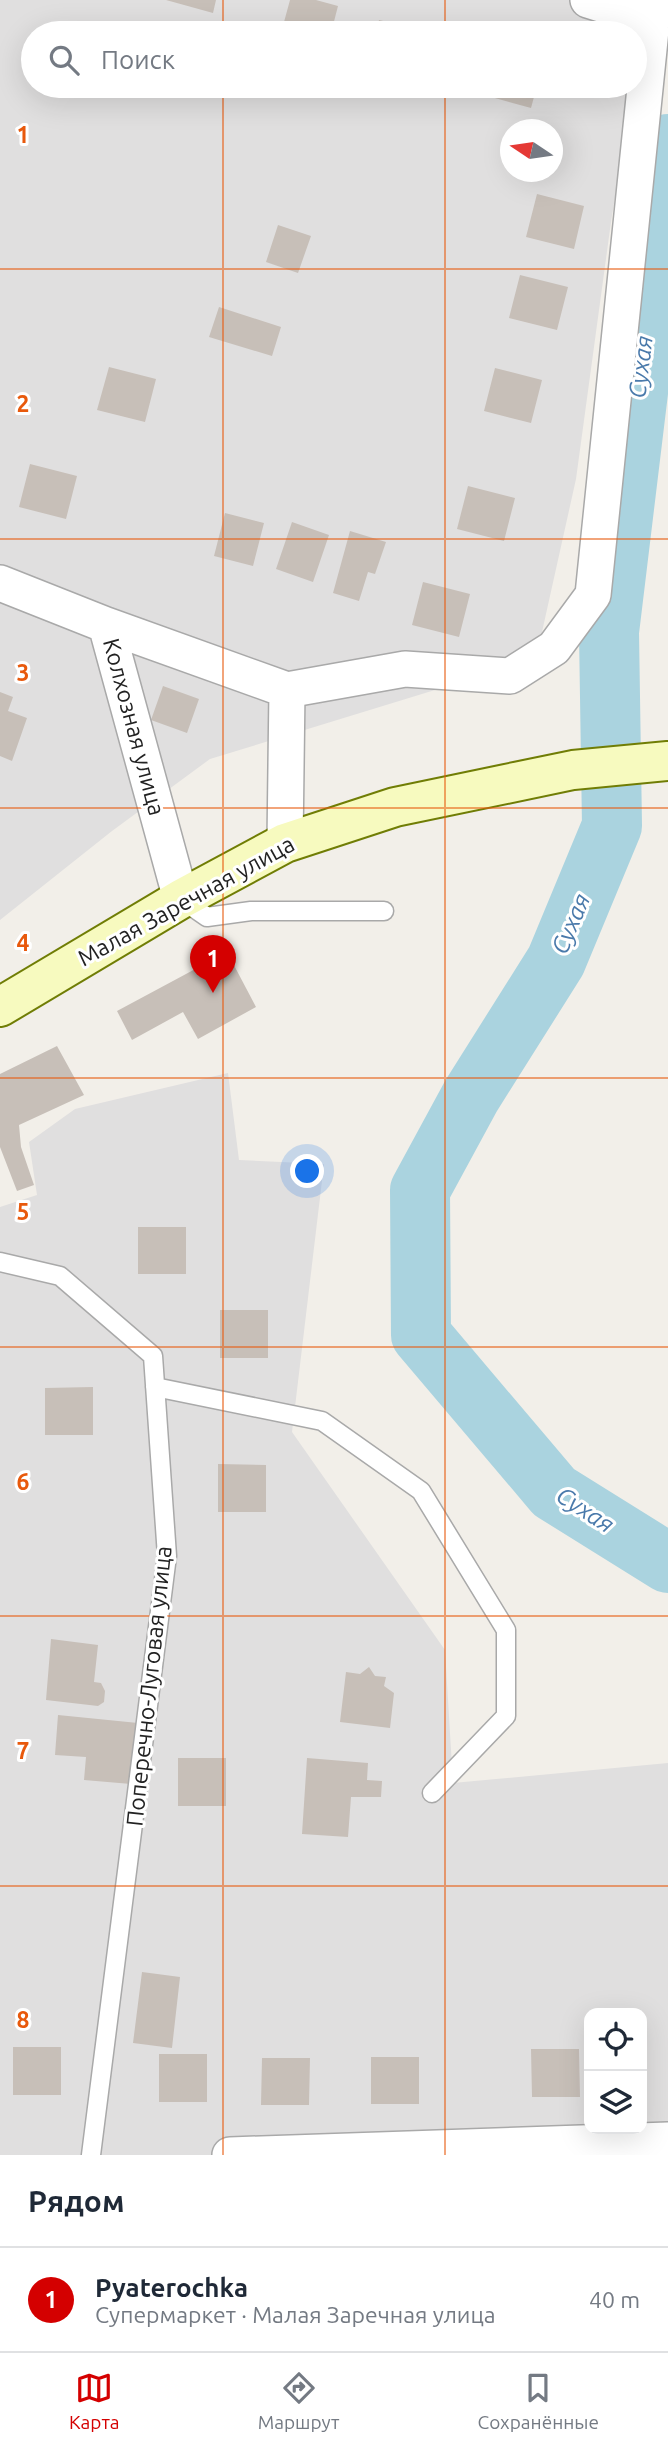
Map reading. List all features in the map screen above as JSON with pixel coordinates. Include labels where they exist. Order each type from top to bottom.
[{"type":"main road","name":"Малая Заречная улица","points":[[0,1007],[181,899],[285,843],[395,807],[573,770],[659,762]]},
{"type":"street","points":[[106,625],[287,690],[405,669],[510,676],[554,648],[593,594],[659,10],[588,0]]},
{"type":"street","name":"Колхозная улица","points":[[0,583],[106,625],[181,899]]},
{"type":"street","points":[[285,843],[287,690]]},
{"type":"street","points":[[230,2155],[668,2140]]},
{"type":"lane","points":[[181,899],[207,917],[251,911],[384,911]]},
{"type":"lane","name":"Поперечно-Луговая улица","points":[[0,1262],[60,1276],[152,1356],[167,1556],[91,2155]]},
{"type":"lane","points":[[155,1387],[322,1420],[421,1491],[506,1630],[506,1716],[432,1793]]},
{"type":"shaded area","points":[[0,0],[647,0],[639,21],[21,21],[21,98],[631,98],[611,222],[576,479],[536,659],[210,759],[112,831],[0,920]]},
{"type":"shaded area","points":[[228,1073],[239,1160],[324,1164],[292,1432],[445,1650],[453,1783],[668,1763],[668,2155],[0,2155],[0,1207],[37,1195],[29,1142],[75,1109]]},
{"type":"building","points":[[166,0],[216,0],[213,13]]},
{"type":"building","points":[[290,0],[316,0],[338,6],[334,21],[284,21]]},
{"type":"building","points":[[495,98],[534,98],[531,108]]},
{"type":"building","points":[[537,194],[584,206],[574,249],[526,237]]},
{"type":"building","points":[[278,225],[311,236],[298,273],[266,262]]},
{"type":"building","points":[[520,275],[568,287],[557,330],[509,318]]},
{"type":"building","points":[[219,307],[281,327],[272,356],[209,337]]},
{"type":"building","points":[[109,367],[156,379],[145,422],[97,410]]},
{"type":"building","points":[[495,368],[542,380],[531,423],[484,411]]},
{"type":"building","points":[[30,464],[77,476],[66,519],[19,507]]},
{"type":"building","points":[[468,486],[515,498],[504,541],[457,529]]},
{"type":"building","points":[[225,513],[264,523],[253,566],[214,556]]},
{"type":"building","points":[[292,522],[329,535],[313,582],[276,569]]},
{"type":"building","points":[[350,531],[386,542],[375,574],[368,572],[359,601],[333,593]]},
{"type":"building","points":[[423,582],[470,594],[459,637],[412,625]]},
{"type":"building","points":[[163,686],[199,699],[187,733],[151,720]]},
{"type":"building","points":[[0,692],[13,697],[8,711],[27,718],[12,761],[0,756]]},
{"type":"building","points":[[227,952],[256,1007],[198,1039],[183,1012],[132,1040],[117,1011]]},
{"type":"building","points":[[57,1046],[84,1095],[19,1125],[21,1147],[34,1185],[17,1191],[0,1147],[0,1074]]},
{"type":"building","points":[[138,1227],[186,1227],[186,1274],[138,1274]]},
{"type":"building","points":[[220,1310],[268,1310],[268,1358],[220,1358]]},
{"type":"building","points":[[93,1387],[93,1435],[45,1435],[45,1388]]},
{"type":"building","points":[[218,1464],[266,1465],[266,1512],[218,1512]]},
{"type":"building","points":[[51,1639],[98,1645],[94,1682],[101,1683],[105,1691],[104,1702],[98,1706],[46,1700]]},
{"type":"building","points":[[369,1667],[375,1676],[386,1677],[384,1686],[394,1693],[390,1728],[340,1722],[346,1672],[360,1674]]},
{"type":"building","points":[[58,1715],[138,1723],[131,1784],[84,1780],[86,1757],[55,1755]]},
{"type":"building","points":[[178,1758],[226,1758],[226,1806],[178,1806]]},
{"type":"building","points":[[307,1758],[368,1763],[367,1780],[382,1781],[381,1797],[351,1797],[348,1837],[302,1834]]},
{"type":"building","points":[[142,1972],[180,1977],[172,2048],[133,2043]]},
{"type":"building","points":[[13,2047],[61,2047],[61,2095],[13,2095]]},
{"type":"building","points":[[531,2049],[579,2049],[580,2097],[532,2097]]},
{"type":"building","points":[[159,2054],[207,2054],[207,2102],[159,2102]]},
{"type":"building","points":[[371,2057],[419,2057],[419,2104],[371,2104]]},
{"type":"building","points":[[262,2058],[310,2058],[309,2105],[261,2105]]},
{"type":"waterway","name":"Сухая","points":[[668,144],[609,632],[612,826],[556,961],[471,1096],[420,1190],[421,1335],[554,1492],[668,1563]]},
{"type":"place","name":"Pyaterochka","points":[[213,993]]}]
